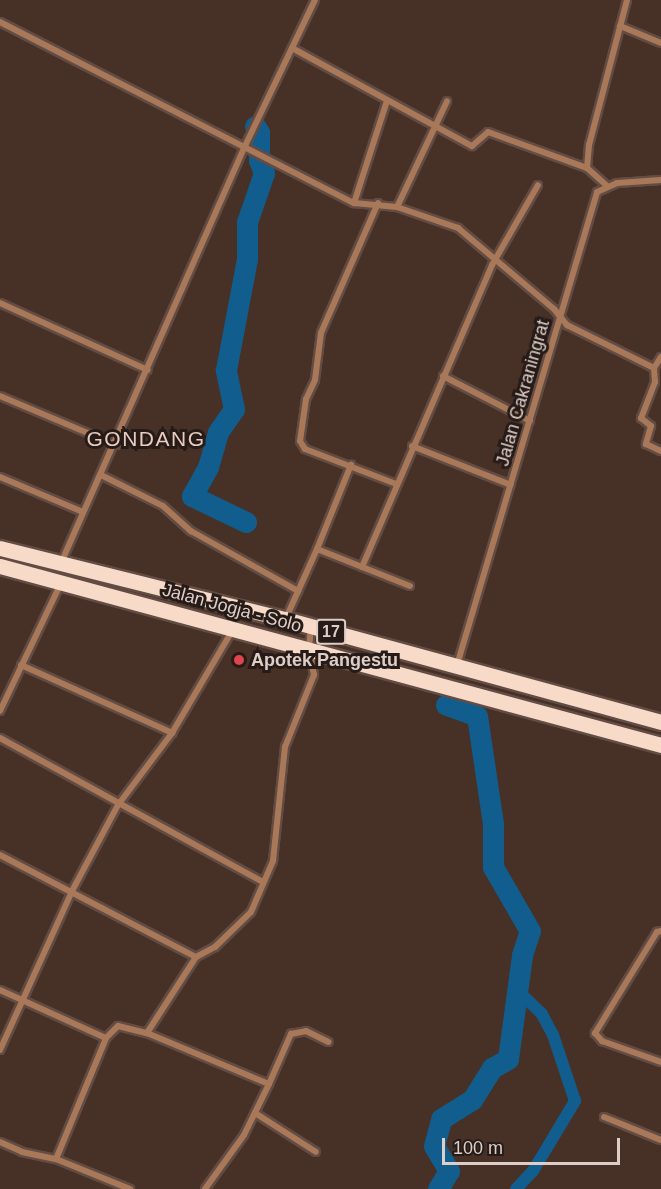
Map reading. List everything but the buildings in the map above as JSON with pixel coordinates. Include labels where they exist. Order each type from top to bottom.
[{"type":"highway","name":"Jalan Jogja - Solo","points":[[0,548],[60,565],[285,619],[661,722]]},
{"type":"highway","name":"Jalan Jogja - Solo","points":[[0,566],[661,745]]},
{"type":"street","points":[[60,565],[116,446],[244,148],[315,0]]},
{"type":"street","points":[[587,168],[627,0]]},
{"type":"street","points":[[0,22],[354,203],[378,203],[397,207],[458,228],[561,317],[567,325],[654,368]]},
{"type":"street","points":[[620,26],[661,43]]},
{"type":"street","points":[[292,48],[472,146],[488,132],[587,168],[606,185],[661,180]]},
{"type":"street","points":[[397,207],[447,100]]},
{"type":"street","points":[[354,203],[387,101]]},
{"type":"street","points":[[362,567],[412,446],[495,260],[538,185]]},
{"type":"street","name":"Jalan Cakraningrat","points":[[457,666],[561,317],[587,220],[597,192],[606,185]]},
{"type":"street","points":[[378,203],[324,325],[315,380],[306,399],[301,426],[304,449],[396,484]]},
{"type":"street","points":[[0,303],[148,370]]},
{"type":"street","points":[[661,357],[654,368],[655,382],[641,418],[651,426],[646,444],[661,451]]},
{"type":"street","points":[[443,376],[530,421]]},
{"type":"street","points":[[0,396],[116,446]]},
{"type":"street","points":[[412,446],[511,485]]},
{"type":"street","points":[[285,619],[317,549],[351,465]]},
{"type":"street","points":[[101,475],[163,506],[190,531],[298,591]]},
{"type":"street","points":[[0,477],[83,512]]},
{"type":"street","points":[[317,549],[410,586]]},
{"type":"street","points":[[0,711],[61,582]]},
{"type":"street","points":[[147,1033],[196,957],[233,932],[251,912],[273,861],[280,825],[281,768],[285,747],[314,675],[309,649],[311,626]]},
{"type":"street","points":[[0,1050],[72,891],[118,805],[172,733],[234,628]]},
{"type":"street","points":[[21,665],[172,733]]},
{"type":"street","points":[[0,738],[118,805],[263,882]]},
{"type":"street","points":[[0,855],[196,957]]},
{"type":"street","points":[[661,931],[657,932],[595,1034],[602,1041],[661,1062]]},
{"type":"street","points":[[0,990],[106,1038]]},
{"type":"street","points":[[56,1159],[106,1038],[118,1026],[147,1033],[269,1084]]},
{"type":"street","points":[[205,1189],[225,1166],[255,1113],[291,1034],[306,1031],[329,1042]]},
{"type":"street","points":[[255,1113],[316,1152]]},
{"type":"street","points":[[604,1118],[661,1140]]},
{"type":"street","points":[[0,1142],[22,1152],[56,1159],[130,1189]]},
{"type":"waterway","points":[[246,522],[192,496],[208,467],[218,432],[234,409],[226,370],[247,259],[247,222],[264,173],[259,160],[259,132],[255,126]]},
{"type":"waterway","points":[[438,1189],[449,1171],[434,1146],[441,1119],[472,1100],[492,1068],[508,1059],[522,955],[530,931],[493,867],[493,824],[477,716],[446,705]]},
{"type":"waterway","points":[[516,1189],[533,1171],[575,1101],[553,1035],[542,1014],[518,991]]},
{"type":"place","name":"Apotek Pangestu","points":[[239,660]]},
{"type":"district","name":"GONDANG","points":[[146,439]]}]
